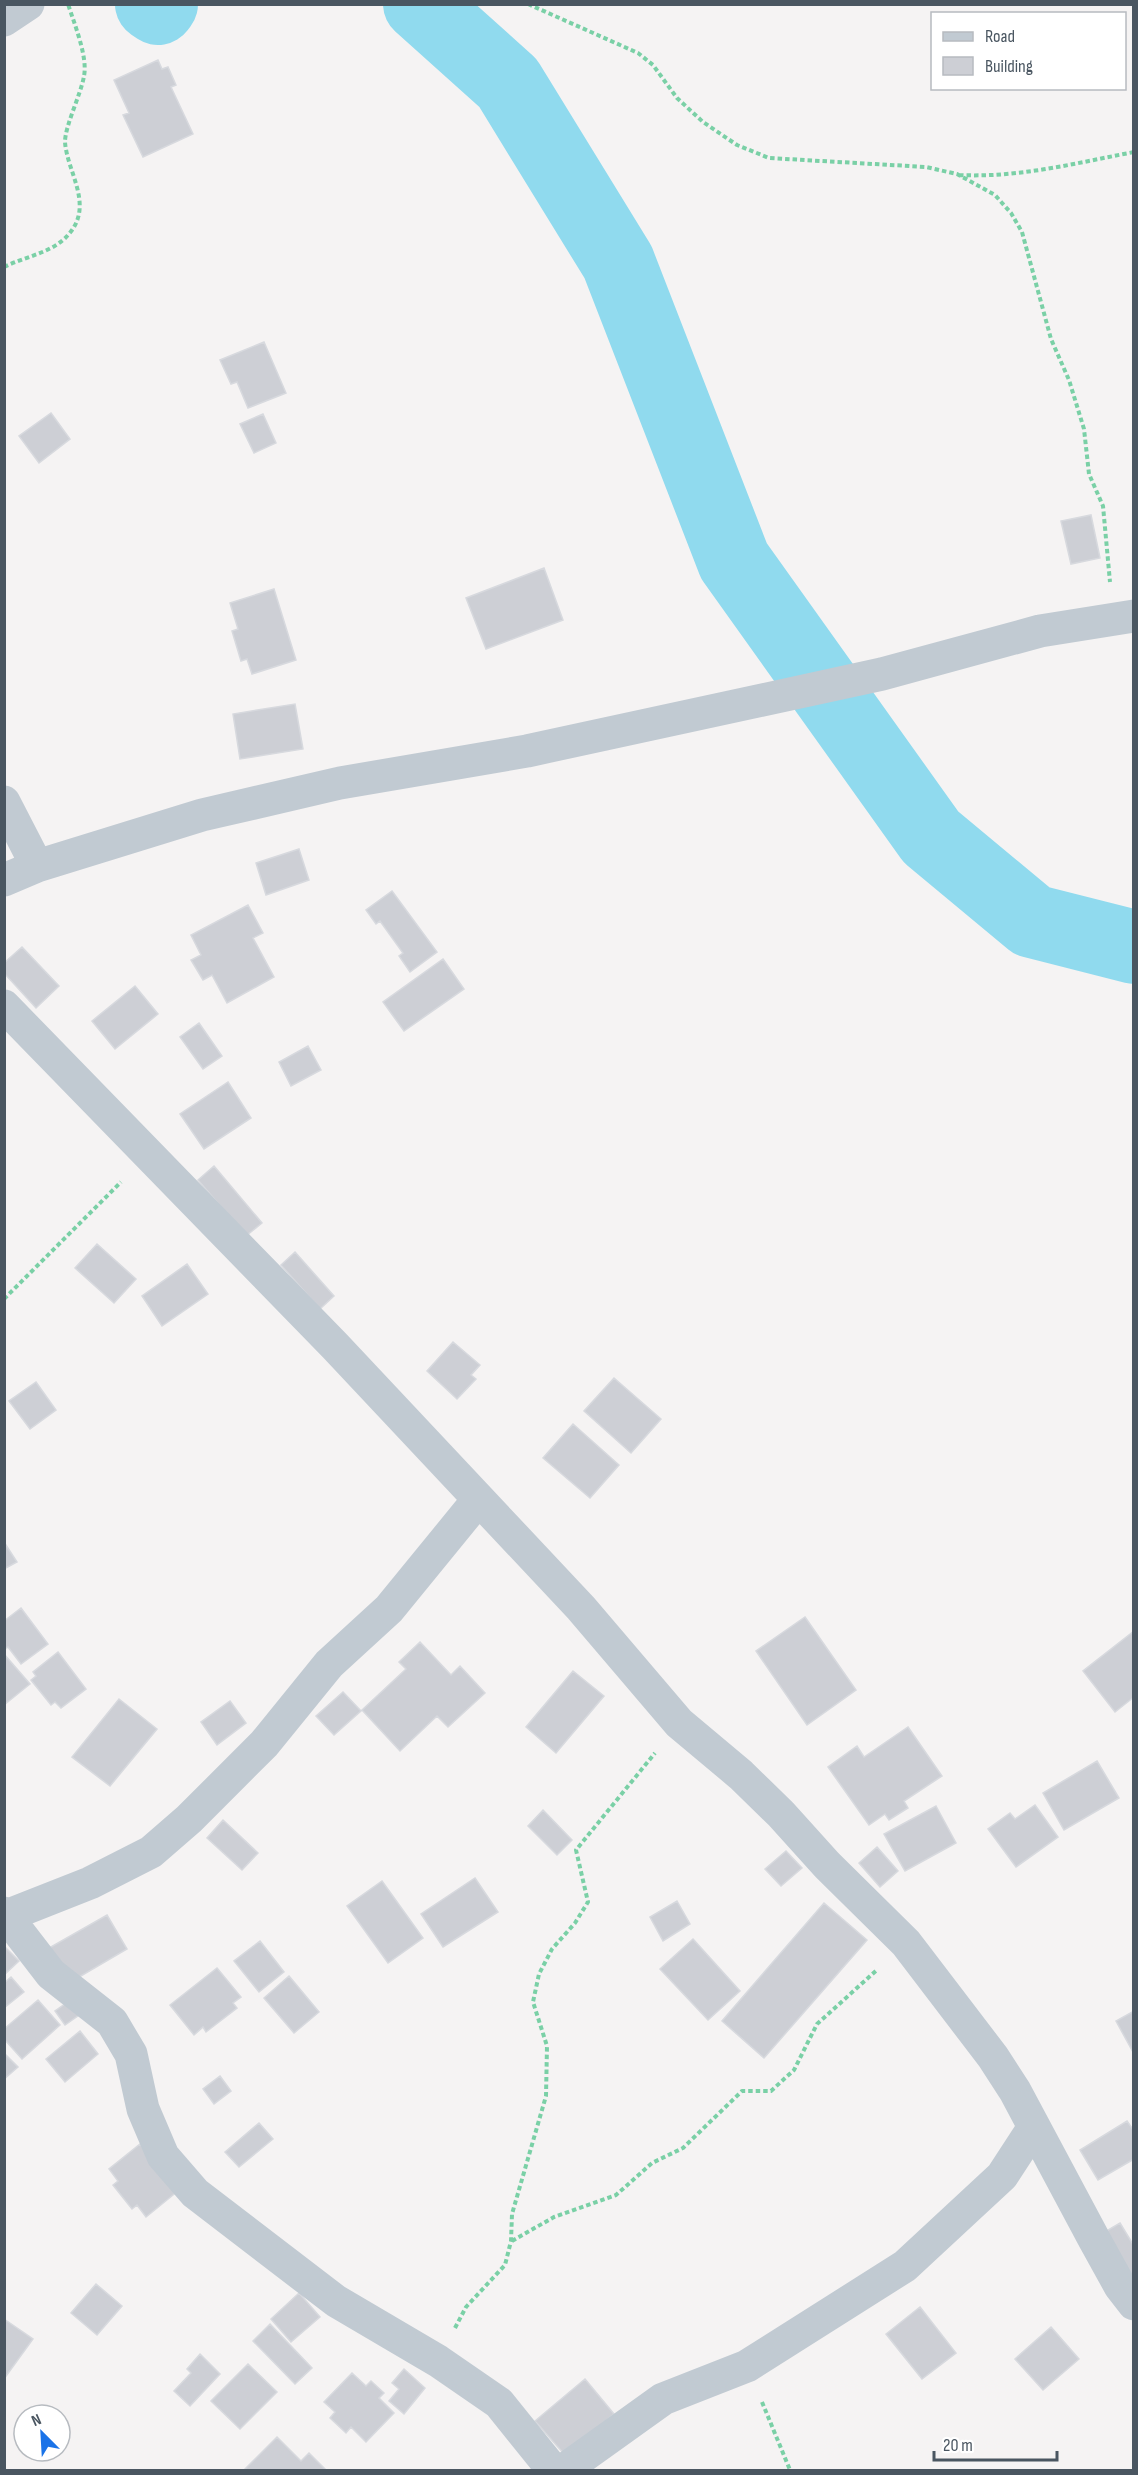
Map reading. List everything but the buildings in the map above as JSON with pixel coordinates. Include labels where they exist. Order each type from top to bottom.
[{"type":"street","points":[[4,20],[28,4]]},
{"type":"street","points":[[4,880],[37,866],[202,815],[340,783],[528,751],[756,702],[882,674],[1040,632],[1123,617]]},
{"type":"street","points":[[4,802],[37,866]]},
{"type":"street","points":[[4,1006],[335,1346],[581,1608],[679,1723],[741,1775],[906,1943],[993,2057],[1034,2127],[1120,2286],[1134,2304]]},
{"type":"street","points":[[478,1500],[389,1609],[329,1664],[264,1744],[189,1819],[151,1852],[90,1883],[5,1915],[51,1974],[112,2022],[130,2054],[143,2109],[163,2156],[195,2193],[336,2301],[438,2361],[499,2403],[553,2470]]},
{"type":"street","points":[[564,2470],[663,2399],[747,2366],[905,2266],[1002,2176],[1034,2127]]},
{"type":"path","points":[[4,267],[57,246],[72,230],[80,215],[78,194],[65,141],[85,73],[68,4]]},
{"type":"path","points":[[528,4],[638,53],[654,65],[677,98],[703,122],[737,145],[769,158],[926,167],[957,174],[987,176],[1025,173],[1134,152]]},
{"type":"path","points":[[957,174],[995,195],[1011,213],[1022,232],[1051,339],[1069,380],[1084,429],[1089,474],[1103,506],[1123,617]]},
{"type":"path","points":[[4,1299],[118,1186],[143,1149]]},
{"type":"path","points":[[438,2361],[466,2307],[505,2265],[511,2241],[512,2214],[546,2096],[547,2046],[533,2002],[538,1974],[552,1949],[575,1923],[588,1902],[576,1850],[679,1723]]},
{"type":"path","points":[[511,2241],[554,2217],[616,2195],[652,2163],[683,2148],[742,2091],[771,2091],[794,2070],[817,2024],[906,1943]]},
{"type":"path","points":[[747,2366],[790,2470]]},
{"type":"waterway","points":[[152,4],[158,8],[161,4]]},
{"type":"waterway","points":[[420,4],[508,83],[618,262],[734,561],[931,837],[1032,921],[1134,947]]}]
